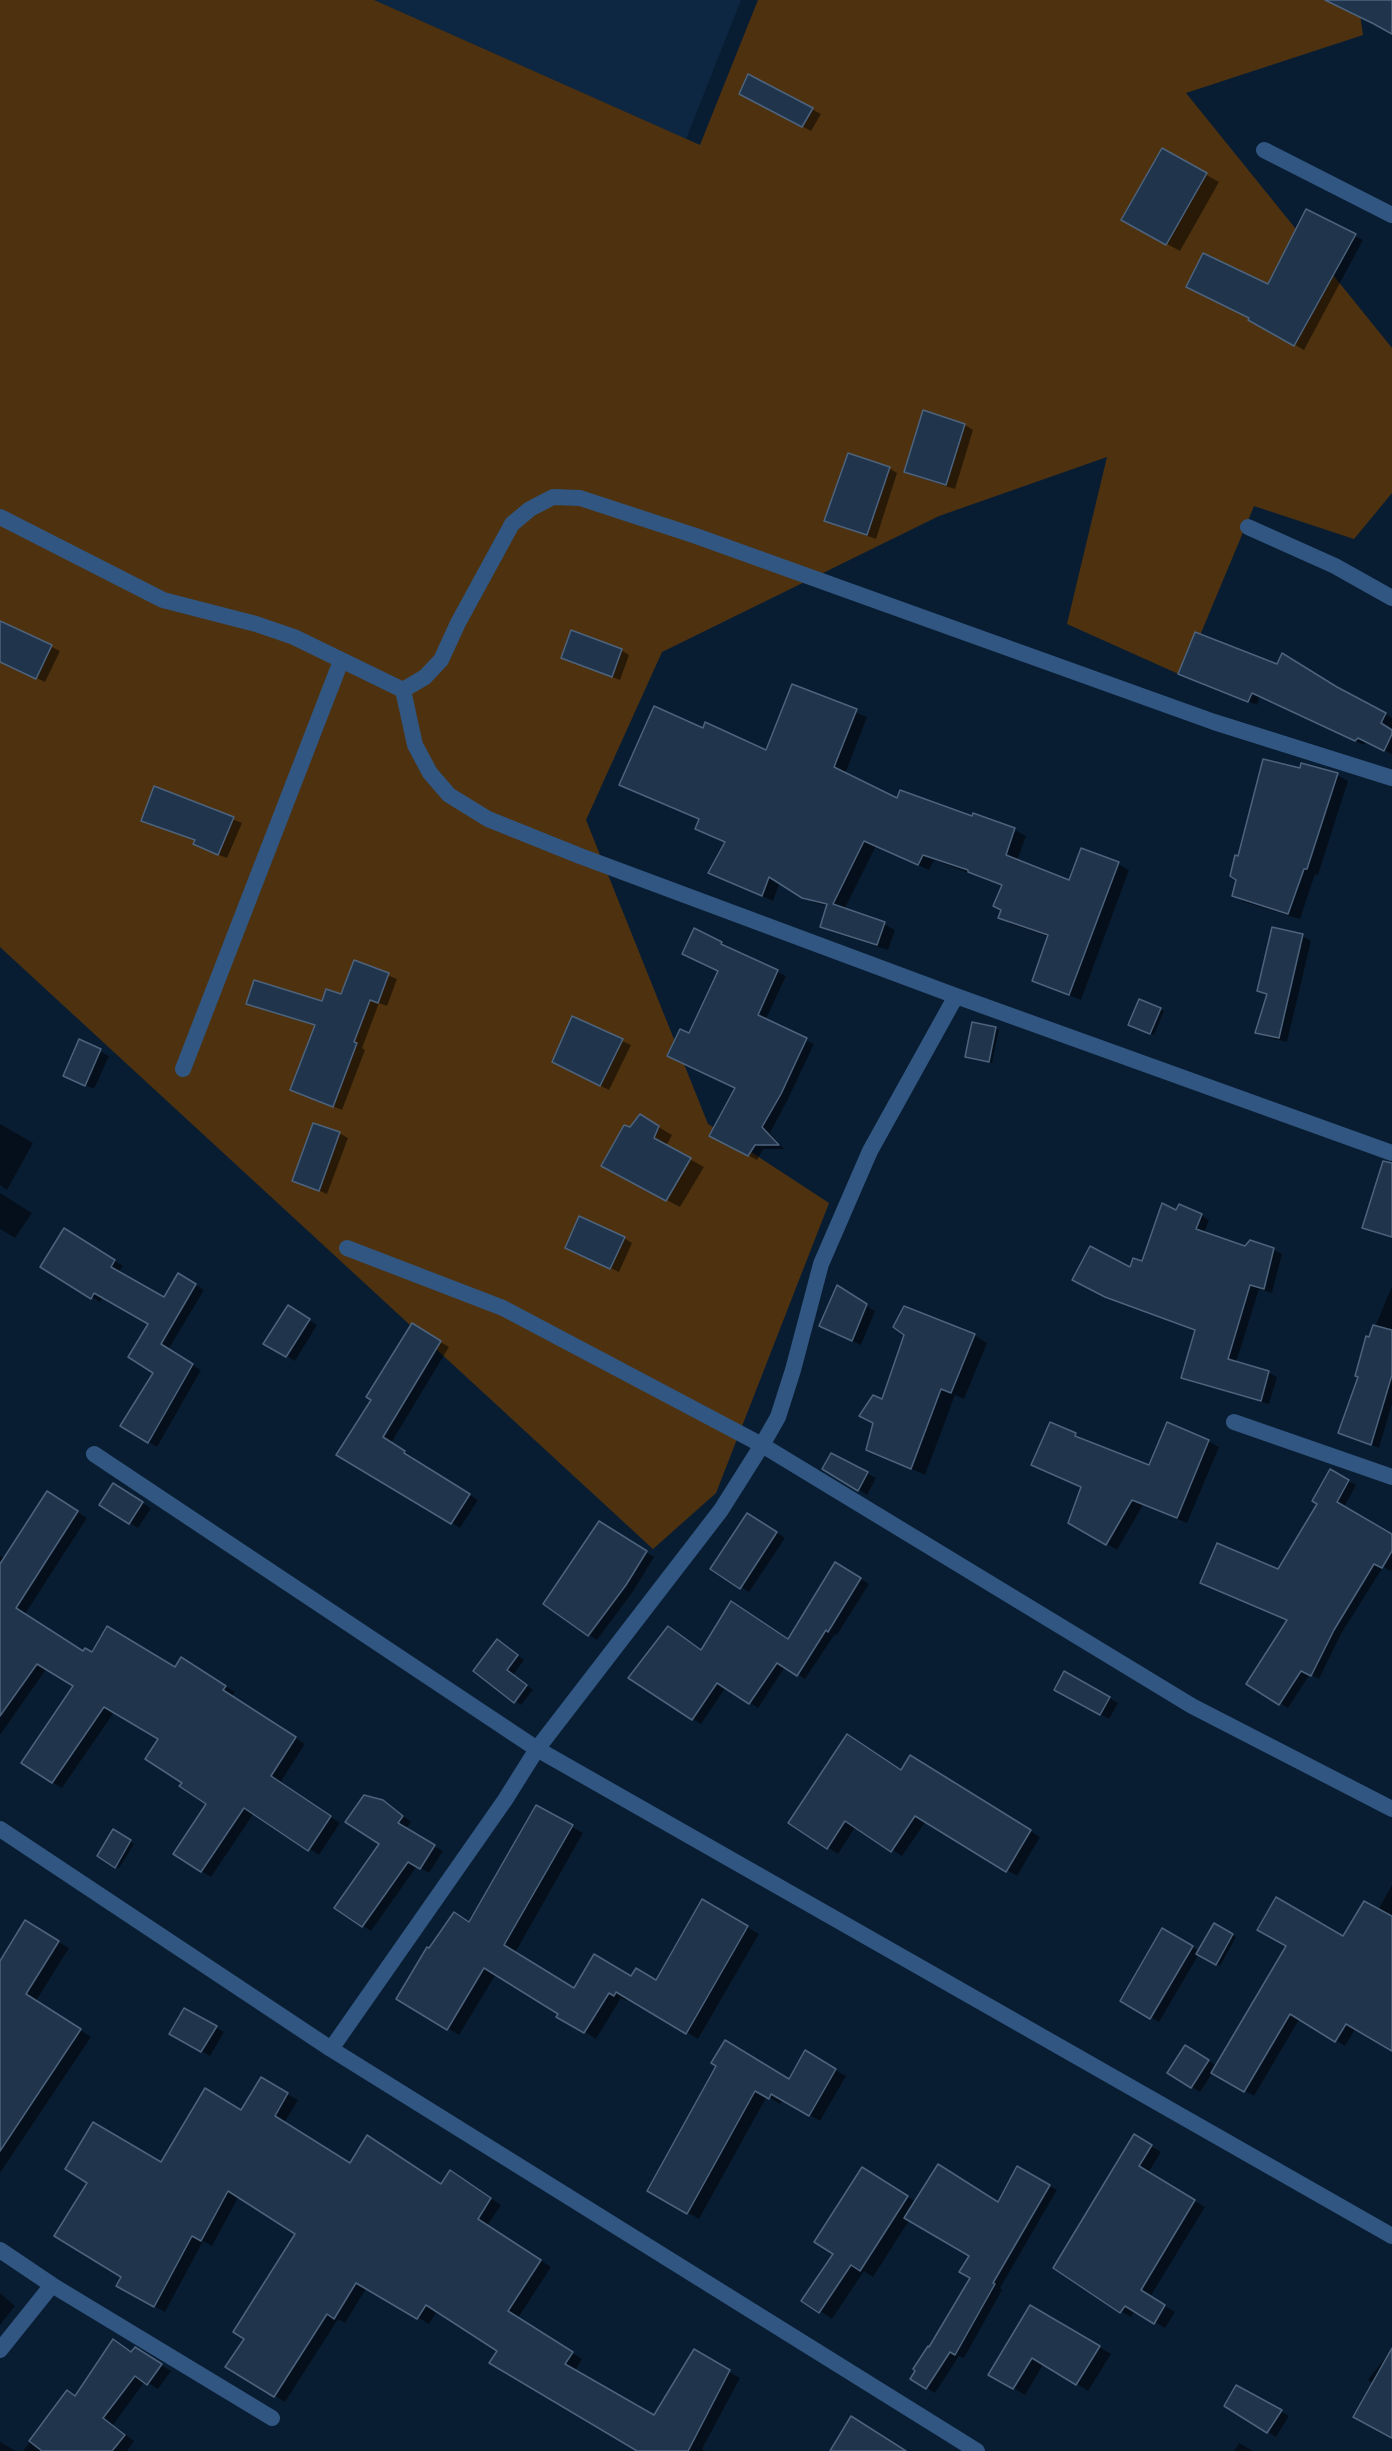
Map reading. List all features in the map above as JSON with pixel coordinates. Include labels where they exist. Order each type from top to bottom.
[{"type":"street","points":[[1264,150],[1392,216]]},
{"type":"street","points":[[403,690],[425,677],[441,660],[458,623],[512,524],[530,509],[553,497],[580,498],[696,536],[1214,722],[1392,778]]},
{"type":"street","points":[[0,517],[163,600],[256,624],[294,637],[403,690]]},
{"type":"street","points":[[1248,527],[1335,566],[1392,598]]},
{"type":"street","points":[[183,1069],[341,661]]},
{"type":"street","points":[[403,690],[415,745],[430,773],[449,795],[488,819],[580,856],[956,996],[1392,1153]]},
{"type":"street","points":[[331,2049],[505,1800],[537,1749],[721,1510],[762,1445],[781,1408],[821,1264],[870,1151],[956,996]]},
{"type":"street","points":[[347,1248],[503,1308],[762,1445],[1192,1706],[1392,1809]]},
{"type":"street","points":[[1234,1422],[1392,1477]]},
{"type":"street","points":[[94,1454],[537,1749],[1392,2236]]},
{"type":"street","points":[[0,1829],[331,2049],[977,2451]]},
{"type":"street","points":[[0,2250],[52,2285],[272,2418]]},
{"type":"street","points":[[0,2350],[52,2285]]},
{"type":"shaded area","points":[[0,0],[374,0],[700,145],[758,0],[1358,0],[1363,35],[1186,93],[1392,348],[1392,493],[1354,539],[1254,506],[1183,676],[1067,624],[1107,457],[939,516],[662,652],[586,820],[708,1124],[829,1203],[716,1493],[653,1549],[0,947]]},
{"type":"shaded area","points":[[360,0],[741,0],[684,144]]},
{"type":"building","points":[[1325,0],[1392,0],[1392,34],[1374,24]]},
{"type":"building","points":[[748,74],[813,108],[802,127],[739,94]]},
{"type":"building","points":[[1162,148],[1207,173],[1166,245],[1121,220]]},
{"type":"building","points":[[1306,209],[1356,234],[1294,346],[1248,320],[1249,318],[1186,287],[1203,253],[1268,284]]},
{"type":"building","points":[[923,410],[965,424],[946,485],[904,472]]},
{"type":"building","points":[[848,453],[890,467],[867,535],[824,521]]},
{"type":"building","points":[[0,621],[52,645],[36,679],[0,662]]},
{"type":"building","points":[[571,630],[622,649],[612,677],[561,658]]},
{"type":"building","points":[[1195,632],[1277,664],[1282,653],[1337,687],[1386,713],[1381,723],[1392,730],[1392,734],[1384,751],[1358,738],[1355,741],[1252,693],[1248,702],[1178,674]]},
{"type":"building","points":[[792,684],[857,709],[834,767],[897,798],[900,790],[972,816],[973,813],[1015,828],[1006,855],[1069,880],[1081,848],[1119,862],[1069,995],[1032,981],[1048,935],[998,918],[1001,910],[993,906],[1002,885],[968,872],[968,870],[923,855],[918,865],[864,841],[833,904],[885,922],[877,945],[820,927],[827,904],[802,898],[769,877],[762,896],[708,873],[725,842],[695,829],[699,819],[619,785],[654,706],[703,728],[705,722],[766,750]]},
{"type":"building","points":[[1263,759],[1300,768],[1301,763],[1338,773],[1307,869],[1304,869],[1288,914],[1232,896],[1236,880],[1230,876],[1235,855],[1238,856]]},
{"type":"building","points":[[154,786],[234,817],[218,855],[193,844],[195,840],[141,821]]},
{"type":"building","points":[[1272,927],[1303,934],[1279,1038],[1255,1033],[1267,994],[1257,991]]},
{"type":"building","points":[[694,928],[722,942],[721,944],[778,970],[758,1015],[807,1038],[781,1094],[762,1127],[779,1145],[755,1145],[748,1156],[709,1136],[735,1088],[667,1056],[680,1029],[689,1033],[718,971],[682,954]]},
{"type":"building","points":[[354,960],[389,973],[378,1003],[370,1000],[333,1107],[290,1090],[315,1025],[246,1004],[254,980],[322,1001],[326,989],[341,994]]},
{"type":"building","points":[[1139,999],[1161,1008],[1150,1034],[1128,1025]]},
{"type":"building","points":[[572,1016],[623,1039],[600,1086],[552,1062]]},
{"type":"building","points":[[972,1022],[996,1027],[989,1062],[965,1057]]},
{"type":"building","points":[[79,1039],[101,1049],[85,1086],[63,1076]]},
{"type":"building","points":[[640,1114],[659,1126],[654,1138],[691,1158],[666,1201],[601,1166],[624,1125],[630,1127]]},
{"type":"building","points":[[313,1123],[340,1132],[319,1191],[292,1181]]},
{"type":"building","points":[[1383,1161],[1392,1163],[1392,1237],[1362,1228]]},
{"type":"building","points":[[1162,1203],[1176,1210],[1179,1204],[1202,1214],[1196,1229],[1245,1246],[1250,1240],[1274,1248],[1264,1289],[1250,1285],[1228,1359],[1269,1371],[1261,1401],[1181,1378],[1195,1330],[1105,1297],[1072,1280],[1090,1246],[1130,1267],[1133,1258],[1142,1261]]},
{"type":"building","points":[[579,1216],[625,1237],[610,1269],[565,1248]]},
{"type":"building","points":[[64,1228],[115,1260],[111,1267],[164,1297],[178,1273],[196,1284],[161,1344],[193,1364],[148,1443],[120,1426],[153,1373],[128,1357],[148,1324],[94,1293],[91,1299],[40,1267]]},
{"type":"building","points":[[837,1285],[867,1304],[852,1341],[819,1326]]},
{"type":"building","points":[[288,1305],[310,1319],[286,1357],[263,1344]]},
{"type":"building","points":[[904,1306],[975,1334],[951,1393],[941,1389],[911,1469],[866,1450],[873,1423],[859,1416],[873,1395],[882,1399],[904,1335],[893,1327]]},
{"type":"building","points":[[412,1323],[441,1341],[383,1437],[405,1451],[404,1453],[470,1494],[451,1524],[336,1455],[371,1400],[366,1397]]},
{"type":"building","points":[[1373,1325],[1392,1330],[1392,1375],[1371,1445],[1338,1433],[1358,1377],[1355,1376],[1366,1336],[1369,1337]]},
{"type":"building","points":[[1050,1422],[1076,1433],[1075,1436],[1149,1465],[1167,1422],[1209,1440],[1177,1518],[1132,1500],[1106,1545],[1068,1523],[1081,1487],[1031,1465]]},
{"type":"building","points":[[831,1453],[868,1472],[858,1491],[822,1469]]},
{"type":"building","points":[[1330,1469],[1349,1480],[1337,1502],[1392,1534],[1392,1551],[1382,1568],[1374,1564],[1334,1630],[1311,1676],[1301,1671],[1279,1705],[1246,1684],[1287,1620],[1200,1583],[1217,1543],[1278,1569],[1317,1504],[1312,1501]]},
{"type":"building","points":[[113,1483],[143,1502],[129,1524],[99,1505]]},
{"type":"building","points":[[47,1491],[78,1511],[16,1608],[83,1651],[85,1648],[92,1652],[107,1626],[175,1667],[181,1657],[226,1686],[223,1690],[296,1737],[271,1776],[331,1816],[308,1851],[244,1808],[201,1872],[173,1854],[206,1804],[179,1786],[182,1783],[145,1759],[158,1739],[104,1707],[52,1783],[21,1763],[73,1686],[37,1664],[0,1716],[0,1564]]},
{"type":"building","points":[[747,1513],[777,1532],[740,1589],[710,1569]]},
{"type":"building","points":[[599,1521],[647,1551],[626,1585],[588,1636],[543,1604]]},
{"type":"building","points":[[835,1562],[861,1578],[828,1632],[826,1630],[797,1676],[777,1663],[749,1704],[717,1683],[692,1720],[628,1678],[668,1626],[701,1650],[731,1601],[788,1639]]},
{"type":"building","points":[[497,1639],[518,1655],[507,1670],[527,1685],[514,1703],[473,1671]]},
{"type":"building","points":[[1064,1671],[1110,1697],[1100,1715],[1054,1690]]},
{"type":"building","points":[[847,1734],[901,1770],[910,1755],[1031,1830],[1006,1872],[915,1816],[891,1852],[845,1821],[827,1849],[788,1823]]},
{"type":"building","points":[[364,1795],[383,1800],[403,1816],[398,1823],[435,1845],[420,1869],[408,1862],[362,1927],[334,1908],[379,1844],[345,1822]]},
{"type":"building","points":[[536,1805],[573,1825],[504,1945],[574,1988],[594,1954],[631,1976],[636,1968],[656,1980],[702,1899],[748,1926],[686,2034],[616,1992],[614,1996],[609,1993],[584,2033],[556,2017],[558,2014],[484,1968],[447,2030],[396,1999],[427,1947],[429,1948],[454,1912],[469,1922]]},
{"type":"building","points":[[113,1829],[131,1840],[115,1868],[97,1856]]},
{"type":"building","points":[[1276,1897],[1343,1936],[1364,1901],[1392,1916],[1392,2051],[1346,2024],[1335,2042],[1290,2014],[1244,2092],[1211,2073],[1286,1946],[1257,1930]]},
{"type":"building","points":[[25,1920],[59,1941],[26,1994],[81,2029],[0,2151],[0,1961]]},
{"type":"building","points":[[1214,1923],[1233,1934],[1216,1965],[1196,1954]]},
{"type":"building","points":[[1162,1928],[1193,1946],[1150,2019],[1120,2001]]},
{"type":"building","points":[[184,2008],[217,2026],[201,2052],[169,2034]]},
{"type":"building","points":[[725,2040],[789,2079],[805,2050],[836,2069],[809,2116],[771,2094],[769,2099],[755,2091],[687,2214],[647,2191],[716,2066],[711,2063]]},
{"type":"building","points":[[1185,2045],[1209,2060],[1191,2088],[1167,2073]]},
{"type":"building","points":[[261,2077],[288,2093],[275,2116],[350,2163],[367,2135],[441,2184],[450,2170],[491,2198],[478,2219],[541,2260],[508,2311],[573,2352],[565,2364],[654,2415],[694,2349],[730,2370],[688,2451],[637,2451],[489,2363],[497,2351],[426,2305],[417,2319],[356,2283],[334,2319],[327,2314],[274,2397],[225,2367],[244,2339],[233,2332],[295,2234],[228,2191],[201,2241],[192,2236],[154,2307],[116,2286],[121,2277],[54,2236],[87,2183],[65,2169],[93,2122],[161,2162],[205,2088],[241,2110]]},
{"type":"building","points":[[1134,2134],[1152,2145],[1139,2166],[1195,2200],[1141,2290],[1165,2305],[1154,2324],[1125,2306],[1120,2313],[1053,2268]]},
{"type":"building","points":[[938,2164],[998,2202],[1017,2166],[1050,2185],[993,2283],[995,2284],[955,2355],[950,2352],[926,2389],[910,2379],[915,2371],[913,2369],[929,2347],[970,2278],[959,2272],[969,2256],[904,2218]]},
{"type":"building","points":[[862,2167],[908,2196],[860,2271],[851,2265],[819,2313],[801,2301],[833,2254],[814,2242]]},
{"type":"building","points":[[1030,2305],[1100,2346],[1076,2385],[1032,2358],[1013,2389],[988,2375]]},
{"type":"building","points":[[113,2339],[131,2352],[135,2347],[162,2364],[147,2385],[135,2376],[103,2418],[125,2435],[112,2451],[42,2451],[29,2441],[67,2390],[75,2396]]},
{"type":"building","points":[[1392,2348],[1392,2438],[1353,2417]]},
{"type":"building","points":[[1236,2385],[1282,2410],[1267,2433],[1224,2406]]},
{"type":"building","points":[[851,2416],[906,2451],[830,2451]]}]
